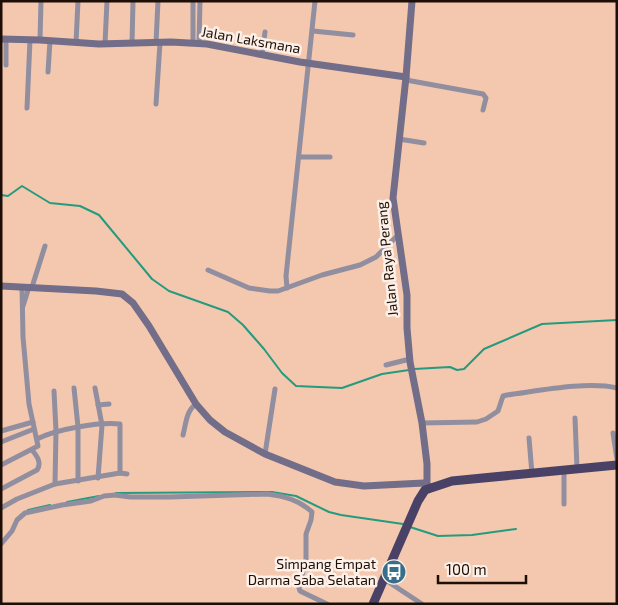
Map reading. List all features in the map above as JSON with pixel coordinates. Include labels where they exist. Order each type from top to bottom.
[{"type":"highway","points":[[373,604],[414,510],[428,485],[617,465]]},
{"type":"main road","name":"Jalan Raya Perang","points":[[412,1],[393,198],[407,295],[410,361],[422,423],[428,485]]},
{"type":"main road","name":"Jalan Laksmana","points":[[4,39],[105,44],[214,44],[262,55],[406,78]]},
{"type":"main road","points":[[1,286],[96,291],[116,293],[127,297],[149,326],[196,404],[216,426],[265,454],[327,480],[351,486],[428,485]]},
{"type":"street","points":[[40,40],[41,1]]},
{"type":"street","points":[[76,43],[78,1]]},
{"type":"street","points":[[105,44],[107,1]]},
{"type":"street","points":[[132,1],[132,44]]},
{"type":"street","points":[[156,104],[158,1]]},
{"type":"street","points":[[193,1],[196,43]]},
{"type":"street","points":[[196,43],[200,1]]},
{"type":"street","points":[[287,288],[286,276],[310,63],[315,1]]},
{"type":"street","points":[[313,31],[353,35]]},
{"type":"street","points":[[262,55],[265,32]]},
{"type":"street","points":[[4,39],[6,65]]},
{"type":"street","points":[[27,108],[30,40]]},
{"type":"street","points":[[48,72],[50,41]]},
{"type":"street","points":[[406,78],[483,94],[486,100],[483,110]]},
{"type":"street","points":[[399,139],[424,143]]},
{"type":"street","points":[[299,157],[330,157]]},
{"type":"street","points":[[208,270],[249,288],[270,292],[360,265],[376,257],[398,235]]},
{"type":"street","points":[[1,465],[38,446],[29,404],[22,309],[27,287],[45,246]]},
{"type":"street","points":[[386,365],[410,361]]},
{"type":"street","points":[[422,423],[477,422],[486,419],[498,411],[502,396],[507,395],[598,386],[617,388]]},
{"type":"street","points":[[74,388],[78,427],[78,481]]},
{"type":"street","points":[[95,388],[102,425],[98,478]]},
{"type":"street","points":[[265,454],[275,389]]},
{"type":"street","points":[[54,391],[56,431],[55,484]]},
{"type":"street","points":[[98,405],[109,404]]},
{"type":"street","points":[[183,435],[187,416],[196,404]]},
{"type":"street","points":[[575,418],[577,468]]},
{"type":"street","points":[[1,431],[33,422]]},
{"type":"street","points":[[37,439],[56,431],[78,427],[118,424],[120,426],[120,473]]},
{"type":"street","points":[[1,442],[34,429]]},
{"type":"street","points":[[613,432],[617,459]]},
{"type":"street","points":[[529,438],[532,474]]},
{"type":"street","points":[[1,489],[37,470],[39,462],[32,450]]},
{"type":"street","points":[[564,470],[564,504]]},
{"type":"street","points":[[1,508],[17,499],[55,484],[120,473],[127,474]]},
{"type":"street","points":[[1,544],[12,531],[16,520],[25,513],[91,501],[104,496],[281,495],[304,505],[312,514],[306,534],[306,560],[299,588],[300,591],[327,604]]},
{"type":"street","points":[[384,579],[422,604]]},
{"type":"waterway","points":[[1,195],[8,196],[22,186],[50,203],[80,206],[99,215],[152,279],[169,291],[228,312],[243,325],[282,373],[296,386],[342,388],[382,374],[409,370]]},
{"type":"waterway","points":[[414,369],[450,367],[457,370],[464,369],[484,349],[542,324],[617,320]]},
{"type":"waterway","points":[[116,493],[272,492],[296,496],[329,512],[341,515],[403,524]]},
{"type":"waterway","points":[[67,502],[99,496]]},
{"type":"waterway","points":[[28,510],[50,505]]},
{"type":"waterway","points":[[410,527],[438,536],[472,535],[516,529]]},
{"type":"place","name":"Simpang Empat Darma Saba Selatan","points":[[394,572]]}]
